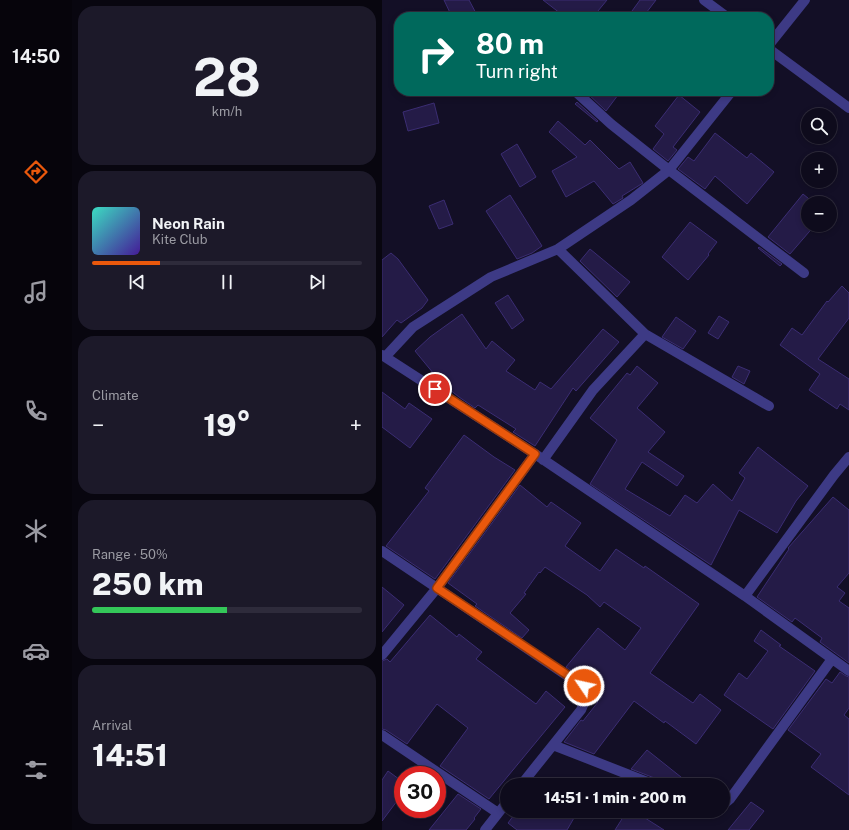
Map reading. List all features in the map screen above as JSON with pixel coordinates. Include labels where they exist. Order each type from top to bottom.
[{"type":"street","points":[[704,0],[720,12]]},
{"type":"street","points":[[774,39],[805,0]]},
{"type":"street","points":[[774,53],[849,108]]},
{"type":"street","points":[[580,96],[611,124],[669,170],[804,273]]},
{"type":"street","points":[[728,96],[669,170],[631,200],[558,249],[491,276],[413,327],[383,356],[539,457],[744,596],[849,671]]},
{"type":"street","points":[[558,249],[645,334],[769,406]]},
{"type":"street","points":[[382,655],[437,588],[593,390],[645,334]]},
{"type":"street","points":[[744,596],[849,457]]},
{"type":"street","points":[[382,551],[584,686],[586,698],[581,710],[527,778]]},
{"type":"street","points":[[730,799],[832,659]]},
{"type":"street","points":[[382,735],[498,813]]},
{"type":"street","points":[[553,746],[637,778]]},
{"type":"street","points":[[485,830],[500,811]]},
{"type":"building","points":[[444,0],[469,0],[475,12],[450,12]]},
{"type":"building","points":[[543,0],[607,0],[597,12],[559,12]]},
{"type":"building","points":[[640,0],[656,0],[647,12],[632,11]]},
{"type":"building","points":[[590,96],[617,96],[606,111]]},
{"type":"building","points":[[678,96],[700,112],[673,147],[677,150],[668,161],[653,149],[664,134],[655,126]]},
{"type":"building","points":[[577,102],[598,121],[597,122],[575,104]]},
{"type":"building","points":[[434,103],[439,123],[408,131],[403,112]]},
{"type":"building","points":[[558,121],[585,145],[590,140],[619,169],[630,162],[643,183],[622,196],[623,198],[613,204],[594,181],[566,197],[552,171],[577,157],[549,132]]},
{"type":"building","points":[[715,133],[747,158],[751,153],[774,172],[747,204],[715,176],[705,189],[678,169],[688,157],[694,161]]},
{"type":"building","points":[[517,144],[536,177],[520,187],[501,154]]},
{"type":"building","points":[[510,195],[542,246],[532,253],[517,259],[486,211]]},
{"type":"building","points":[[801,196],[801,232],[809,232],[790,254],[768,237]]},
{"type":"building","points":[[444,200],[453,224],[439,229],[429,206]]},
{"type":"building","points":[[690,222],[717,242],[708,254],[709,255],[688,280],[662,257]]},
{"type":"building","points":[[759,247],[782,264],[780,266],[758,248]]},
{"type":"building","points":[[590,249],[630,282],[617,297],[580,261]]},
{"type":"building","points":[[391,253],[398,259],[428,300],[422,308],[401,323],[397,320],[382,337],[382,260]]},
{"type":"building","points":[[842,286],[849,293],[849,318],[818,359],[849,379],[849,410],[840,404],[837,409],[809,390],[820,374],[780,345],[792,328],[802,335],[827,301],[828,302]]},
{"type":"building","points":[[508,295],[524,320],[512,329],[495,303]]},
{"type":"building","points":[[462,314],[486,349],[492,341],[515,360],[506,371],[535,390],[540,382],[551,389],[603,329],[619,342],[576,391],[573,388],[535,446],[513,432],[516,429],[478,405],[475,408],[443,385],[415,351],[430,337]]},
{"type":"building","points":[[719,316],[729,322],[718,339],[708,333]]},
{"type":"building","points":[[676,317],[696,331],[683,349],[662,337]]},
{"type":"building","points":[[637,366],[658,383],[637,408],[665,432],[648,452],[684,476],[677,486],[642,462],[625,489],[670,516],[685,495],[697,503],[713,484],[732,501],[745,478],[739,473],[758,447],[808,486],[796,501],[777,533],[739,510],[711,565],[590,484],[617,440],[590,418],[627,373],[630,375]]},
{"type":"building","points":[[738,366],[750,371],[744,384],[732,377]]},
{"type":"building","points":[[382,392],[405,409],[409,403],[432,419],[410,448],[382,427]]},
{"type":"building","points":[[464,435],[515,470],[435,579],[386,546],[429,491],[425,488]]},
{"type":"building","points":[[520,485],[547,507],[551,502],[581,523],[565,546],[600,571],[616,549],[644,568],[645,566],[699,604],[650,673],[693,703],[700,694],[721,710],[696,744],[665,721],[664,723],[634,701],[594,754],[564,742],[581,720],[583,721],[598,702],[592,698],[589,683],[566,667],[598,628],[625,650],[641,628],[604,602],[600,607],[587,595],[545,567],[540,573],[539,572],[524,593],[526,594],[510,613],[529,630],[522,638],[475,606],[477,604],[448,583]]},
{"type":"building","points":[[833,497],[849,510],[849,573],[837,587],[845,593],[839,601],[849,608],[849,663],[820,642],[822,638],[795,618],[792,622],[757,597],[789,549],[788,548]]},
{"type":"building","points":[[382,587],[404,605],[382,632]]},
{"type":"building","points":[[430,615],[457,637],[459,634],[482,652],[476,659],[536,704],[546,691],[565,707],[506,778],[500,778],[500,786],[489,799],[446,770],[446,766],[440,766],[468,728],[437,704],[407,744],[386,730],[382,729],[382,661],[387,659],[390,662]]},
{"type":"building","points":[[761,630],[781,645],[779,646],[815,671],[773,729],[724,695],[739,673],[747,679],[768,651],[754,641]]},
{"type":"building","points":[[840,672],[849,677],[849,708],[844,715],[849,719],[849,795],[811,767],[821,754],[788,730],[826,679],[832,683]]},
{"type":"building","points":[[647,750],[682,778],[654,778],[631,769]]},
{"type":"building","points":[[388,771],[394,775],[394,805],[382,821],[382,780]]},
{"type":"building","points":[[458,794],[481,809],[466,830],[429,830],[439,818],[446,818],[446,809]]},
{"type":"building","points":[[751,802],[764,811],[749,830],[728,830]]},
{"type":"building","points":[[512,818],[574,818],[567,830],[517,830],[508,823]]},
{"type":"building","points":[[623,818],[645,818],[664,830],[615,830]]},
{"type":"route","points":[[435,389],[535,454],[437,588],[584,686]]}]
